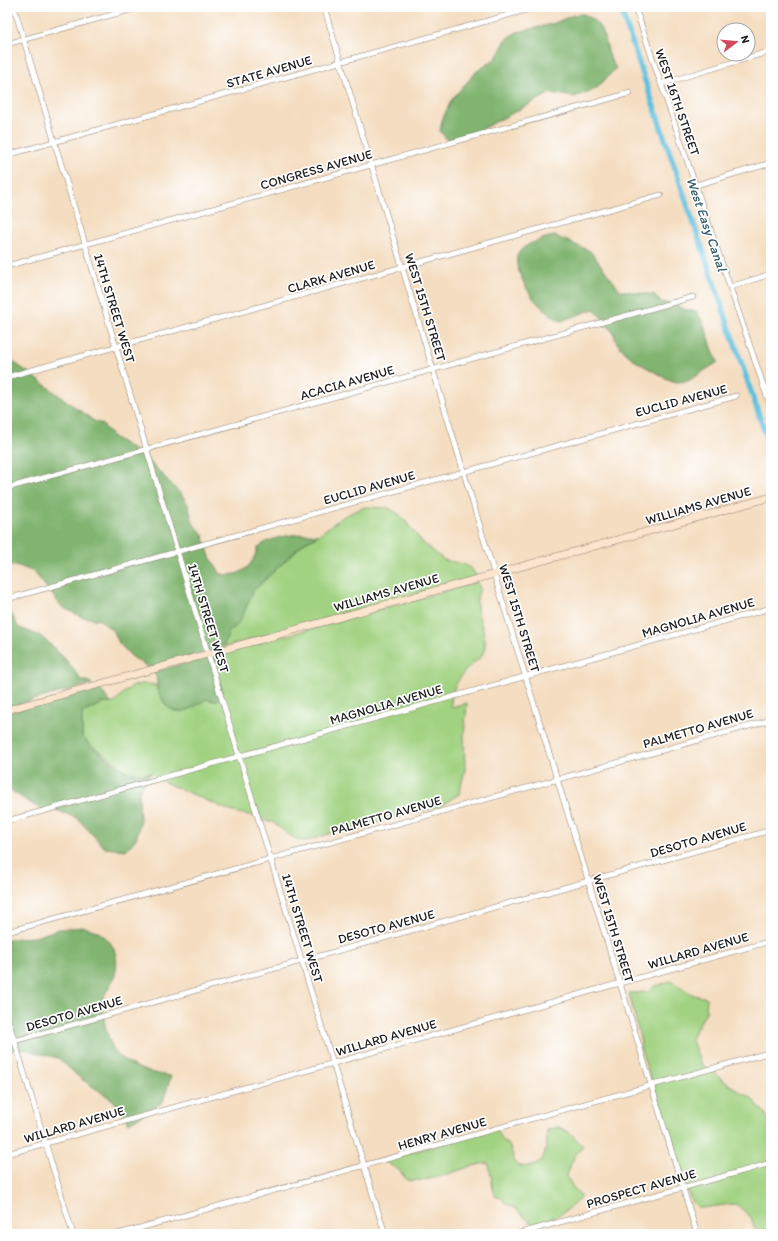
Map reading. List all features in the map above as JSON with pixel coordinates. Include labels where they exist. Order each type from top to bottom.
[{"type":"street","name":"14TH STREET WEST","points":[[14,7],[115,347],[385,1234]]},
{"type":"street","points":[[7,44],[140,7]]},
{"type":"street","name":"WEST 15TH STREET","points":[[324,7],[696,1234]]},
{"type":"street","name":"STATE AVENUE","points":[[7,155],[537,7]]},
{"type":"street","name":"WEST 16TH STREET","points":[[634,7],[771,408]]},
{"type":"street","points":[[661,84],[771,51]]},
{"type":"street","name":"CONGRESS AVENUE","points":[[7,266],[630,93]]},
{"type":"street","points":[[696,185],[771,163]]},
{"type":"street","name":"CLARK AVENUE","points":[[7,377],[661,195]]},
{"type":"street","points":[[730,287],[771,274]]},
{"type":"street","name":"ACACIA AVENUE","points":[[7,488],[693,297]]},
{"type":"street","points":[[764,388],[771,386]]},
{"type":"street","name":"EUCLID AVENUE","points":[[7,599],[736,396]]},
{"type":"street","name":"WILLIAMS AVENUE","points":[[7,710],[771,497]]},
{"type":"street","name":"MAGNOLIA AVENUE","points":[[7,821],[771,608]]},
{"type":"street","name":"PALMETTO AVENUE","points":[[7,932],[771,720]]},
{"type":"street","name":"DESOTO AVENUE","points":[[7,1043],[771,830]]},
{"type":"street","name":"WILLARD AVENUE","points":[[7,1154],[771,941]]},
{"type":"street","points":[[7,1016],[74,1234]]},
{"type":"street","name":"HENRY AVENUE","points":[[118,1234],[771,1052]]},
{"type":"street","name":"PROSPECT AVENUE","points":[[517,1234],[771,1163]]},
{"type":"green space","points":[[584,14],[593,20],[603,33],[609,54],[616,68],[596,89],[574,97],[551,93],[480,130],[448,141],[440,131],[442,120],[452,99],[476,72],[496,58],[507,38],[517,32],[552,24],[573,15]]},
{"type":"green space","points":[[555,236],[590,251],[620,290],[655,295],[661,302],[687,310],[696,311],[706,329],[718,362],[688,381],[676,382],[665,378],[634,360],[625,352],[617,343],[613,332],[594,309],[561,321],[549,313],[534,299],[526,288],[518,269],[517,259],[518,254],[525,247],[532,243]]},
{"type":"green space","points":[[7,357],[94,421],[102,424],[112,436],[146,458],[181,494],[188,504],[193,523],[203,535],[210,557],[221,574],[235,574],[247,568],[253,560],[258,548],[270,540],[304,534],[318,535],[305,542],[253,591],[244,613],[238,624],[229,632],[223,647],[149,668],[131,656],[119,643],[114,632],[100,620],[82,617],[62,607],[34,572],[19,566],[7,565]]},
{"type":"green space","points":[[365,507],[389,508],[400,515],[423,543],[444,560],[463,564],[471,568],[477,577],[223,647],[229,632],[238,624],[244,613],[253,591],[305,542],[315,537],[344,516]]},
{"type":"green space","points":[[478,582],[480,589],[477,597],[477,605],[484,635],[484,650],[480,657],[459,679],[454,689],[451,701],[451,707],[467,703],[464,735],[465,770],[459,794],[439,807],[392,818],[358,829],[334,832],[311,840],[300,841],[289,835],[274,823],[254,816],[233,812],[164,782],[152,773],[129,773],[91,746],[82,737],[82,713],[103,703],[115,703],[123,693],[137,685],[155,685],[166,706],[188,710],[206,699],[213,701],[220,686],[216,669],[216,655]]},
{"type":"green space","points":[[7,604],[18,627],[40,636],[66,660],[82,681],[88,681],[92,684],[7,707]]},
{"type":"green space","points":[[216,655],[216,669],[222,689],[220,698],[216,701],[206,699],[188,710],[182,711],[176,711],[166,705],[157,690],[157,678],[153,672]]},
{"type":"green space","points":[[98,687],[111,703],[103,703],[82,713],[82,737],[120,768],[135,774],[151,773],[139,791],[140,823],[136,839],[126,850],[105,848],[77,818],[59,811],[40,809],[7,788],[7,713]]},
{"type":"green space","points":[[83,927],[100,933],[111,944],[115,951],[116,969],[113,980],[105,994],[103,1003],[104,1020],[112,1046],[120,1057],[131,1065],[157,1074],[171,1076],[163,1102],[129,1123],[113,1100],[80,1078],[58,1058],[23,1049],[7,1052],[7,939],[35,937],[59,929]]},
{"type":"green space","points":[[671,981],[694,995],[707,998],[706,1012],[691,1038],[701,1064],[741,1093],[749,1096],[765,1113],[770,1124],[771,1234],[761,1233],[754,1228],[751,1217],[736,1204],[698,1208],[691,1201],[640,1047],[641,1042],[629,993],[648,992],[653,987]]},
{"type":"green space","points":[[558,1127],[569,1132],[583,1146],[573,1160],[567,1177],[581,1196],[572,1206],[560,1214],[533,1225],[516,1209],[505,1203],[502,1198],[496,1197],[488,1163],[467,1167],[438,1177],[417,1181],[407,1180],[399,1170],[382,1160],[497,1129],[502,1139],[510,1147],[516,1165],[533,1166],[542,1159],[545,1153],[547,1130]]},
{"type":"waterway","name":"West Easy Canal","points":[[620,7],[771,450]]}]
